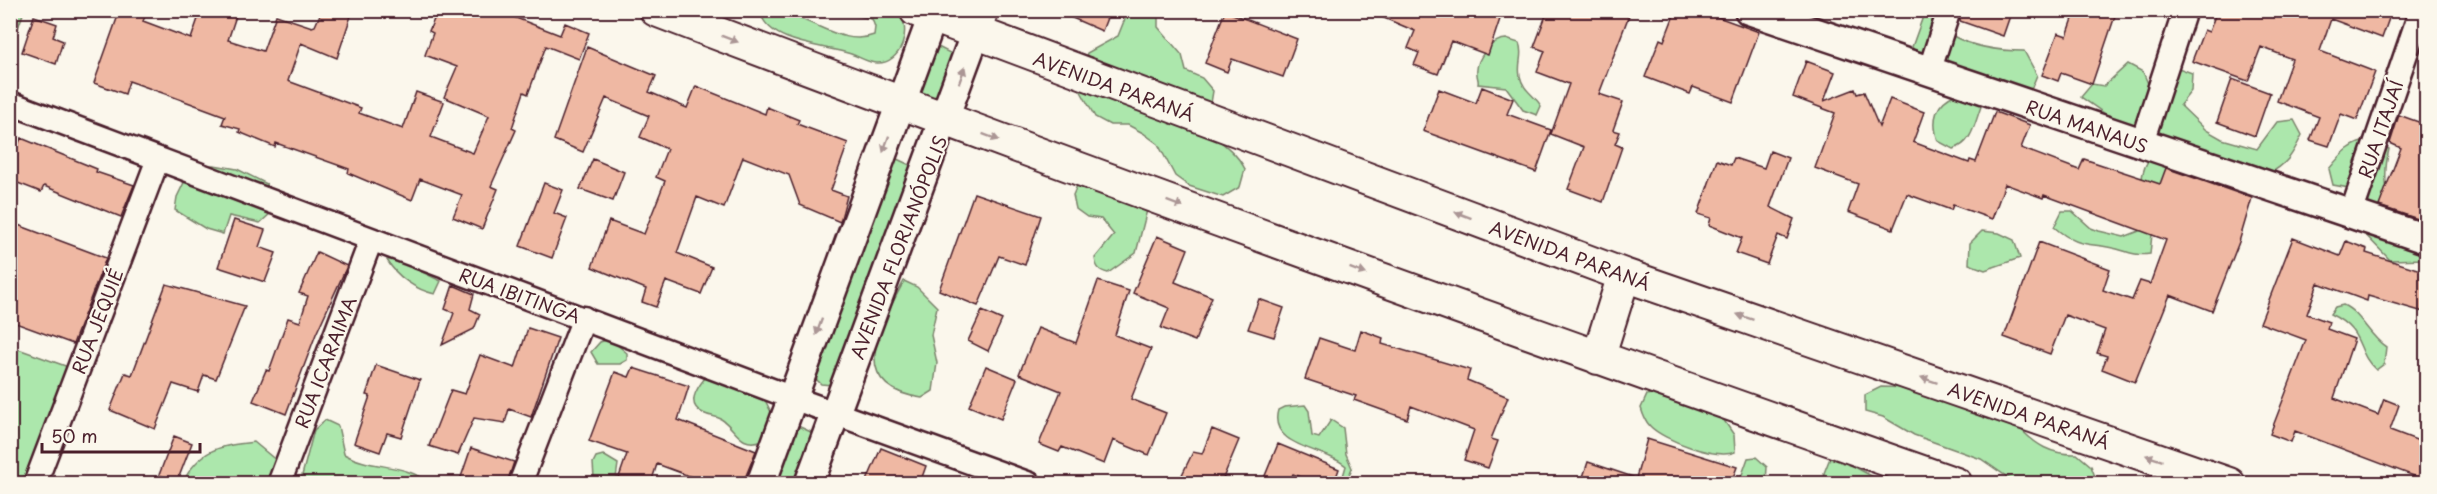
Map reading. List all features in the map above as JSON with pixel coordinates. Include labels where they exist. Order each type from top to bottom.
[{"type":"main road","points":[[656,10],[901,104],[1598,358],[1956,483]]},
{"type":"main road","name":"AVENIDA PARANÁ","points":[[928,13],[980,23],[1624,275],[2229,483]]},
{"type":"main road","points":[[1598,358],[1624,275]]},
{"type":"street","name":"RUA MANAUS","points":[[1749,10],[2141,145],[2427,239]]},
{"type":"street","points":[[1929,72],[1949,10]]},
{"type":"street","points":[[2141,145],[2185,10]]},
{"type":"street","name":"RUA ITAJAÍ","points":[[2351,214],[2421,10]]},
{"type":"street","points":[[761,483],[901,104],[928,13]]},
{"type":"street","name":"AVENIDA FLORIANÓPOLIS","points":[[809,483],[980,23]]},
{"type":"street","name":"RUA IBITINGA","points":[[10,103],[793,398],[1030,483]]},
{"type":"street","name":"RUA JEQUIÉ","points":[[35,483],[158,159]]},
{"type":"street","name":"RUA ICARAIMA","points":[[279,483],[371,240]]},
{"type":"street","points":[[519,483],[584,318]]},
{"type":"green space","points":[[10,11],[24,11],[11,48]]},
{"type":"green space","points":[[836,11],[898,11],[904,27],[904,36],[898,52],[885,62],[870,62],[851,54],[788,38],[767,25],[761,15],[775,13],[789,15],[846,37],[860,38],[874,35],[875,27],[872,19]]},
{"type":"green space","points":[[1128,11],[1158,11],[1158,27],[1182,55],[1186,71],[1202,78],[1213,91],[1210,109],[1196,122],[1230,149],[1245,169],[1240,187],[1223,197],[1189,186],[1175,176],[1158,144],[1143,133],[1128,125],[1110,125],[1095,117],[1078,86],[1087,53],[1118,36]]},
{"type":"green space","points":[[1925,11],[1956,11],[1953,36],[1961,40],[1987,48],[2024,51],[2037,75],[2030,92],[1917,55],[1912,47]]},
{"type":"green space","points":[[1506,39],[1519,43],[1520,76],[1526,89],[1541,106],[1537,115],[1523,110],[1506,87],[1478,84],[1477,68],[1482,56],[1495,42]]},
{"type":"green space","points":[[938,47],[954,55],[936,101],[918,93],[930,52]]},
{"type":"green space","points":[[2128,64],[2143,72],[2150,88],[2176,67],[2192,73],[2191,91],[2180,105],[2206,130],[2222,139],[2257,149],[2277,122],[2294,120],[2302,135],[2288,159],[2267,175],[2114,120],[2081,97],[2092,84],[2104,86]]},
{"type":"green space","points":[[1957,94],[1981,100],[1982,104],[1969,137],[1953,149],[1938,141],[1935,119],[1939,107]]},
{"type":"green space","points":[[2372,140],[2389,149],[2386,185],[2397,218],[2426,227],[2426,259],[2390,260],[2361,230],[2349,188],[2333,185],[2329,169],[2338,158],[2358,143]]},
{"type":"green space","points":[[2152,155],[2180,169],[2179,179],[2152,234],[2150,254],[2134,254],[2085,244],[2071,239],[2054,227],[2062,211],[2072,211],[2091,228],[2099,231],[2124,237],[2142,230],[2141,181]]},
{"type":"green space","points":[[897,159],[912,166],[832,385],[821,384],[814,377],[889,164]]},
{"type":"green space","points":[[214,165],[237,169],[267,184],[271,213],[260,223],[229,216],[223,234],[206,229],[175,210],[177,197],[192,166]]},
{"type":"green space","points":[[1079,181],[1147,210],[1136,253],[1108,273],[1098,268],[1095,258],[1114,235],[1101,219],[1087,217],[1076,209],[1073,195]]},
{"type":"green space","points":[[1982,231],[1999,233],[2014,240],[2020,258],[1985,270],[1969,264],[1970,243]]},
{"type":"green space","points":[[395,259],[441,281],[435,294],[421,289],[402,277],[387,260]]},
{"type":"green space","points":[[904,281],[917,287],[937,307],[931,335],[937,363],[933,391],[922,398],[898,392],[883,381],[876,368],[875,352],[879,335]]},
{"type":"green space","points":[[2343,305],[2349,308],[2374,337],[2386,347],[2384,364],[2376,370],[2369,363],[2355,334],[2330,314],[2335,307]]},
{"type":"green space","points":[[610,339],[627,353],[627,360],[620,364],[598,364],[591,352],[600,342]]},
{"type":"green space","points":[[10,346],[71,368],[28,483],[11,477]]},
{"type":"green space","points":[[705,378],[765,400],[772,414],[763,440],[748,442],[743,440],[721,419],[698,410],[694,397]]},
{"type":"green space","points":[[1881,387],[1917,388],[2018,426],[2044,448],[2059,453],[2077,454],[2091,466],[2097,482],[2100,483],[2016,483],[1981,459],[1914,435],[1883,417],[1865,412],[1865,395]]},
{"type":"green space","points":[[1654,393],[1721,416],[1734,435],[1735,452],[1727,454],[1704,451],[1666,437],[1650,426],[1641,408],[1647,395]]},
{"type":"green space","points":[[1305,405],[1309,411],[1312,436],[1319,438],[1331,420],[1343,428],[1346,454],[1352,468],[1346,483],[1341,483],[1346,466],[1338,460],[1290,440],[1277,423],[1278,410],[1284,407]]},
{"type":"green space","points":[[325,420],[338,426],[344,454],[354,459],[409,472],[429,483],[300,483],[314,430]]},
{"type":"green space","points":[[798,426],[813,433],[799,483],[770,484],[790,430]]},
{"type":"green space","points":[[254,442],[278,462],[270,483],[182,484],[196,463],[211,451],[230,445]]},
{"type":"green space","points":[[603,455],[618,464],[616,478],[612,483],[594,478],[593,463],[596,457]]},
{"type":"green space","points":[[1756,457],[1767,467],[1766,483],[1739,483],[1748,458]]},
{"type":"green space","points":[[1837,457],[1884,483],[1826,483],[1824,473],[1830,458]]},
{"type":"building","points":[[120,10],[148,10],[143,21],[191,39],[201,10],[238,10],[228,40],[263,51],[276,15],[312,27],[315,26],[322,10],[353,10],[337,58],[301,43],[288,81],[361,108],[359,113],[403,129],[416,92],[444,102],[431,137],[473,153],[489,116],[444,97],[457,67],[425,55],[433,33],[429,31],[438,10],[508,10],[506,14],[560,35],[565,23],[589,33],[579,59],[546,46],[528,94],[524,92],[512,128],[516,130],[491,186],[498,189],[482,229],[453,217],[462,195],[420,179],[412,200],[348,173],[349,169],[276,143],[275,147],[239,132],[240,129],[222,124],[225,116],[171,96],[129,81],[125,94],[94,83]]},
{"type":"building","points":[[1054,10],[1110,10],[1102,31]]},
{"type":"building","points":[[1365,10],[1503,10],[1488,55],[1451,41],[1438,74],[1414,65],[1419,53],[1408,48],[1415,31]]},
{"type":"building","points":[[1548,10],[1631,10],[1599,94],[1623,102],[1613,130],[1620,132],[1615,144],[1622,147],[1603,202],[1568,189],[1584,147],[1551,134],[1569,84],[1537,72],[1545,51],[1534,47]]},
{"type":"building","points":[[1676,10],[1699,10],[1759,32],[1733,102],[1693,87],[1690,94],[1645,77],[1660,39],[1664,41]]},
{"type":"building","points":[[1962,10],[2012,10],[2003,36],[1960,21]]},
{"type":"building","points":[[2076,10],[2117,10],[2092,84],[2061,73],[2058,81],[2042,75],[2058,33],[2067,36]]},
{"type":"building","points":[[2217,10],[2392,10],[2382,38],[2331,19],[2320,51],[2375,72],[2357,120],[2341,114],[2329,146],[2310,140],[2319,117],[2277,101],[2292,59],[2261,47],[2248,81],[2192,61],[2204,30],[2209,32]]},
{"type":"building","points":[[1225,11],[1297,39],[1283,77],[1232,59],[1227,72],[1205,63]]},
{"type":"building","points":[[34,16],[57,24],[53,37],[63,41],[56,64],[22,52]]},
{"type":"building","points":[[587,47],[656,76],[649,92],[687,108],[696,86],[765,114],[767,107],[799,120],[797,124],[848,143],[831,190],[847,196],[840,222],[800,205],[789,175],[743,157],[724,208],[697,197],[677,253],[712,267],[701,294],[666,281],[656,307],[642,302],[646,289],[592,267],[609,221],[644,234],[665,181],[656,177],[667,149],[640,137],[649,116],[606,98],[583,152],[554,140]]},
{"type":"building","points":[[1806,61],[1835,72],[1824,101],[1855,89],[1857,94],[1864,92],[1879,127],[1890,99],[1924,112],[1913,142],[1969,163],[1970,160],[1976,162],[1995,112],[2030,125],[2021,148],[2079,170],[2084,159],[2160,184],[2166,168],[2252,198],[2239,242],[2212,311],[2170,295],[2135,382],[2102,369],[2107,356],[2097,353],[2105,330],[2065,315],[2050,354],[2004,337],[2039,242],[2110,269],[2103,290],[2132,300],[2140,281],[2150,284],[2166,240],[2044,195],[2043,198],[2005,184],[1992,219],[1953,205],[1951,210],[1907,194],[1893,229],[1848,212],[1858,184],[1815,168],[1835,113],[1793,97]]},
{"type":"building","points":[[2232,79],[2270,93],[2255,136],[2217,122]]},
{"type":"building","points":[[1482,87],[1513,99],[1507,114],[1551,130],[1536,172],[1423,131],[1439,89],[1476,103]]},
{"type":"building","points":[[2399,115],[2427,125],[2427,215],[2424,221],[2379,206],[2401,148],[2390,143]]},
{"type":"building","points":[[21,138],[97,169],[96,172],[134,185],[121,217],[44,186],[41,192],[10,180],[10,166]]},
{"type":"building","points":[[1770,151],[1788,158],[1770,207],[1794,219],[1787,239],[1778,235],[1767,264],[1736,253],[1742,238],[1709,225],[1711,218],[1698,214],[1717,160],[1731,165],[1734,158],[1764,168]]},
{"type":"building","points":[[593,159],[624,172],[613,201],[580,189]]},
{"type":"building","points":[[544,183],[563,190],[554,213],[567,218],[552,258],[520,246]]},
{"type":"building","points":[[974,193],[1041,216],[1025,265],[999,256],[978,306],[939,290]]},
{"type":"building","points":[[234,220],[265,230],[259,247],[276,253],[265,282],[218,267]]},
{"type":"building","points":[[10,222],[106,258],[73,344],[10,321]]},
{"type":"building","points":[[1157,236],[1188,249],[1175,282],[1212,297],[1195,341],[1161,328],[1169,308],[1133,293]]},
{"type":"building","points":[[2293,238],[2340,256],[2346,241],[2367,249],[2366,253],[2427,272],[2427,313],[2368,296],[2367,301],[2318,283],[2307,314],[2329,322],[2327,329],[2354,339],[2334,398],[2378,415],[2384,399],[2399,405],[2390,430],[2427,444],[2427,481],[2295,431],[2291,442],[2270,434],[2306,340],[2260,323]]},
{"type":"building","points":[[317,252],[347,266],[316,334],[286,414],[253,401],[266,370],[269,371],[288,318],[300,322],[308,296],[299,293]]},
{"type":"building","points":[[1098,281],[1129,291],[1115,335],[1151,349],[1131,399],[1166,413],[1149,455],[1113,440],[1104,464],[1062,447],[1059,452],[1039,444],[1061,391],[1019,374],[1038,328],[1076,343]]},
{"type":"building","points":[[166,284],[245,306],[216,379],[204,375],[198,392],[173,384],[155,429],[110,410],[125,373],[132,375]]},
{"type":"building","points":[[453,285],[474,294],[470,309],[480,314],[474,329],[442,345],[454,313],[445,309]]},
{"type":"building","points":[[1259,299],[1284,308],[1274,337],[1248,329]]},
{"type":"building","points":[[982,311],[1002,320],[988,351],[968,341]]},
{"type":"building","points":[[528,328],[558,338],[531,417],[509,409],[505,423],[474,418],[458,455],[429,446],[451,390],[465,394],[480,355],[515,368]]},
{"type":"building","points":[[1361,330],[1383,338],[1382,344],[1470,370],[1467,380],[1508,397],[1491,439],[1498,441],[1488,468],[1464,460],[1474,430],[1411,406],[1407,419],[1354,400],[1356,396],[1305,379],[1319,338],[1355,350]]},
{"type":"building","points":[[376,365],[420,380],[401,437],[387,433],[380,452],[354,443],[370,396],[366,395]]},
{"type":"building","points":[[986,366],[1017,379],[1001,419],[969,406]]},
{"type":"building","points":[[633,368],[689,386],[678,420],[756,451],[743,483],[708,483],[657,464],[651,483],[617,483],[627,454],[589,441],[615,372],[629,377]]},
{"type":"building","points":[[1212,429],[1239,440],[1221,483],[1178,483],[1193,452],[1202,454]]},
{"type":"building","points":[[174,436],[192,443],[177,482],[159,475]]},
{"type":"building","points":[[1647,439],[1737,467],[1731,483],[1581,483],[1588,462],[1636,478]]},
{"type":"building","points":[[1278,444],[1339,469],[1334,483],[1317,483],[1293,474],[1289,483],[1262,483]]},
{"type":"building","points":[[471,448],[514,462],[507,483],[459,483]]},
{"type":"building","points":[[881,448],[926,466],[920,483],[866,483]]}]
